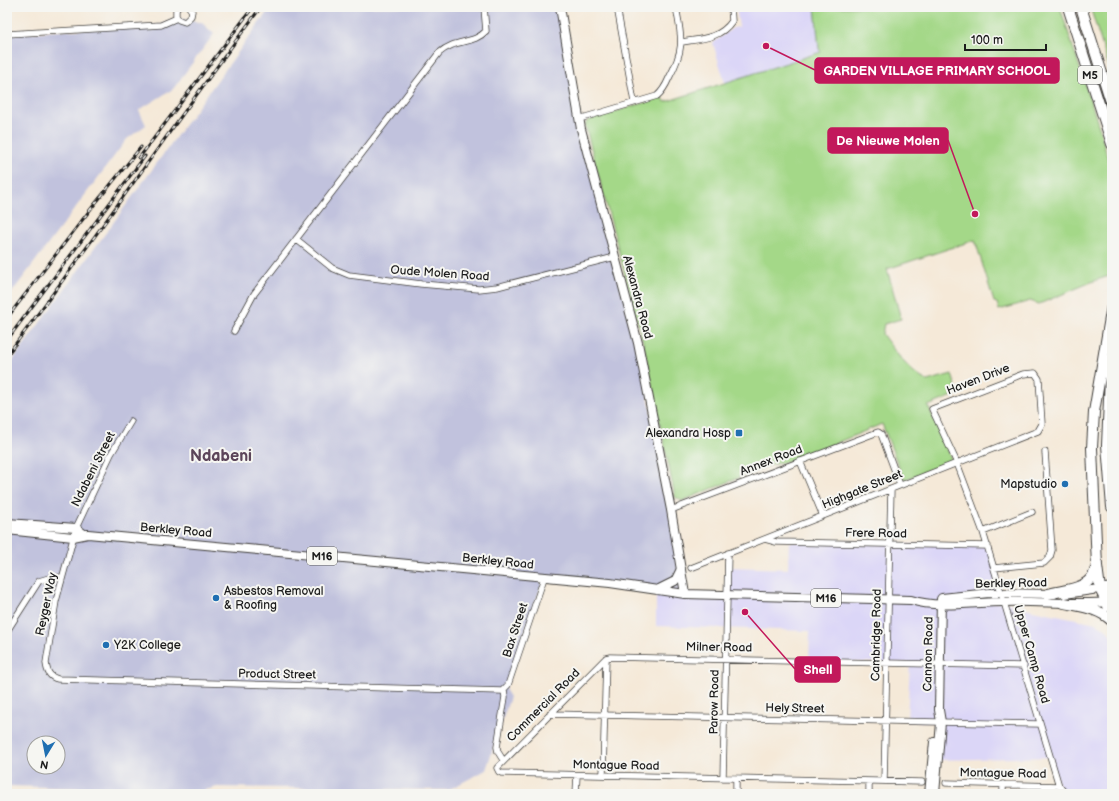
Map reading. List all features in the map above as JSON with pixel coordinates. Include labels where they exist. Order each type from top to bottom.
[{"type":"highway","name":"M5","points":[[1068,7],[1112,144]]},
{"type":"highway","name":"M5","points":[[1081,7],[1112,105]]},
{"type":"highway","points":[[1110,603],[1100,589],[1097,566],[1092,448],[1094,412],[1112,306]]},
{"type":"highway","points":[[1112,359],[1107,445],[1112,507]]},
{"type":"highway","points":[[1048,594],[1086,584],[1095,574],[1097,566]]},
{"type":"highway","points":[[1112,590],[1110,603],[1112,620]]},
{"type":"highway","points":[[1064,603],[1093,609],[1105,614],[1112,620]]},
{"type":"main road","name":"Alexandra Road","points":[[560,7],[579,119],[638,343],[671,510],[685,594]]},
{"type":"main road","points":[[7,523],[76,528],[84,534]]},
{"type":"main road","name":"Berkley Road","points":[[7,530],[73,537],[84,534],[610,583],[656,591],[685,594],[888,600],[911,600],[920,598],[941,601],[1110,603]]},
{"type":"main road","points":[[656,591],[675,581],[681,570]]},
{"type":"main road","name":"Berkley Road","points":[[941,601],[1002,593],[1072,594],[1112,587]]},
{"type":"main road","name":"Cannon Road","points":[[935,794],[939,710],[941,601]]},
{"type":"main road","name":"Cannon Road","points":[[930,794],[936,760]]},
{"type":"street","points":[[178,7],[175,13],[177,18],[182,22],[190,19],[192,14],[189,7]]},
{"type":"street","points":[[234,331],[254,294],[439,52],[446,46],[455,42],[474,40],[486,31],[484,7]]},
{"type":"street","points":[[617,7],[634,102]]},
{"type":"street","points":[[579,119],[661,93],[679,58],[682,42],[676,7]]},
{"type":"street","points":[[682,42],[708,38],[716,35],[732,21],[731,7]]},
{"type":"street","points":[[7,34],[161,25],[177,18]]},
{"type":"street","name":"Oude Molen Road","points":[[296,240],[332,268],[349,275],[421,284],[479,289],[503,285],[615,257]]},
{"type":"street","name":"Haven Drive","points":[[932,408],[1032,372],[1035,373],[1039,379],[1042,424],[1040,429]]},
{"type":"street","name":"Upper Camp Road","points":[[932,408],[957,463],[984,532],[1059,786],[1066,794]]},
{"type":"street","name":"Ndabeni Street","points":[[73,537],[111,454],[131,421]]},
{"type":"street","name":"Highgate Street","points":[[691,568],[1040,429]]},
{"type":"street","name":"Annex Road","points":[[671,510],[878,432],[881,434],[900,485]]},
{"type":"street","points":[[994,568],[1044,562],[1050,557],[1052,550],[1045,452]]},
{"type":"street","points":[[800,461],[822,516]]},
{"type":"street","name":"Cambridge Road","points":[[884,781],[891,489]]},
{"type":"street","points":[[984,532],[1032,512]]},
{"type":"street","name":"Reyger Way","points":[[50,675],[47,670],[46,663],[56,601],[73,537]]},
{"type":"street","name":"Frere Road","points":[[765,539],[776,542],[988,546]]},
{"type":"street","name":"Parow Road","points":[[723,778],[728,554]]},
{"type":"street","points":[[7,631],[39,581],[49,578],[62,577]]},
{"type":"street","name":"Bax Street","points":[[503,760],[497,747],[505,690],[544,578]]},
{"type":"street","name":"Milner Road","points":[[606,658],[610,656],[726,658],[1024,666]]},
{"type":"street","points":[[603,775],[606,658]]},
{"type":"street","name":"Commercial Road","points":[[497,768],[503,760],[606,658]]},
{"type":"street","name":"Product Street","points":[[50,675],[58,679],[505,690]]},
{"type":"street","name":"Hely Street","points":[[550,714],[1040,724]]},
{"type":"street","name":"Montague Road","points":[[497,768],[499,772],[502,773],[922,782]]},
{"type":"street","points":[[576,794],[577,775]]},
{"type":"street","points":[[736,779],[736,794]]},
{"type":"street","points":[[869,794],[870,781]]},
{"type":"street","name":"Montague Road","points":[[946,783],[1059,786]]},
{"type":"street","points":[[1003,784],[1003,794]]},
{"type":"shaded area","points":[[271,7],[560,7],[581,129],[638,343],[685,594],[544,578],[505,689],[510,697],[486,770],[448,790],[217,787],[201,791],[7,786],[7,368]]},
{"type":"shaded area","points":[[736,7],[815,7],[822,52],[725,83],[713,43],[733,28],[739,27]]},
{"type":"shaded area","points":[[177,18],[202,23],[214,34],[173,89],[139,110],[146,125],[127,139],[7,299],[7,34],[161,25]]},
{"type":"shaded area","points":[[789,542],[988,546],[1002,593],[941,604],[1005,602],[1032,610],[1096,623],[1105,628],[1112,637],[1112,794],[1066,794],[1059,786],[1050,757],[939,760],[941,722],[907,721],[910,663],[809,661],[810,631],[656,626],[656,591],[726,596],[727,567],[788,569]]},
{"type":"green space","points":[[815,7],[1060,7],[1101,133],[1111,172],[1112,275],[1039,304],[1030,301],[999,310],[997,303],[994,302],[975,240],[887,269],[901,319],[884,324],[882,334],[908,366],[927,381],[952,374],[958,394],[928,406],[952,460],[904,480],[882,424],[793,461],[770,465],[682,501],[675,497],[644,346],[585,125],[588,120],[663,97],[665,102],[821,52],[819,49]]},
{"type":"green space","points":[[1090,7],[1112,7],[1112,76]]},
{"type":"railway","points":[[139,158],[253,7]]},
{"type":"railway","points":[[7,355],[261,7]]},
{"type":"railway","points":[[7,318],[90,210],[141,147]]},
{"type":"railway","points":[[7,340],[145,156]]},
{"type":"place","name":"GARDEN VILLAGE PRIMARY SCHOOL","points":[[766,46]]},
{"type":"place","name":"De Nieuwe Molen","points":[[975,214]]},
{"type":"place","name":"Alexandra Hosp","points":[[739,433]]},
{"type":"place","name":"Mapstudio","points":[[1065,484]]},
{"type":"place","name":"Asbestos Removal & Roofing","points":[[216,598]]},
{"type":"place","name":"Shell","points":[[745,612]]},
{"type":"place","name":"Y2K College","points":[[106,645]]},
{"type":"district","name":"Ndabeni","points":[[221,455]]}]
